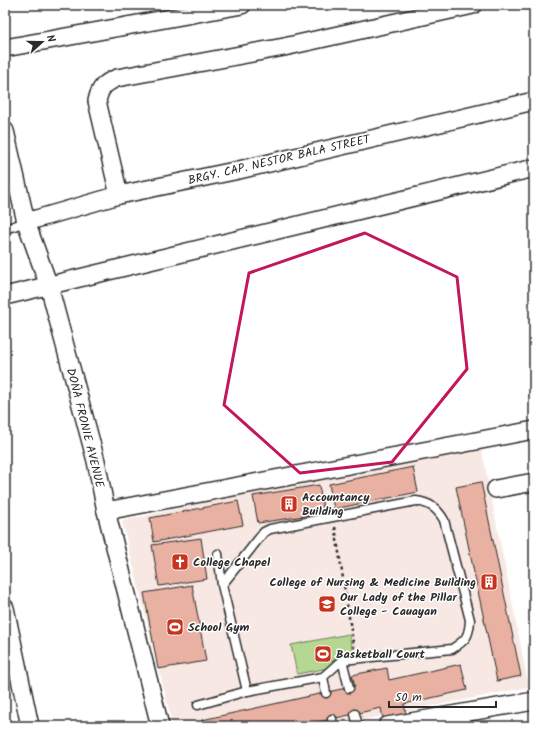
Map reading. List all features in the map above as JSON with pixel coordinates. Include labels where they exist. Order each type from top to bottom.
[{"type":"street","points":[[5,48],[242,5]]},
{"type":"street","points":[[119,196],[97,101],[98,93],[106,83],[118,78],[284,47],[473,5]]},
{"type":"street","name":"BRGY. CAP. NESTOR BALA STREET","points":[[26,222],[119,196],[239,170],[534,101]]},
{"type":"street","name":"DOÑA FRONIE AVENUE","points":[[5,131],[26,222],[49,286],[63,343],[96,461],[106,511],[160,726]]},
{"type":"street","points":[[5,296],[534,168]]},
{"type":"street","points":[[106,511],[534,430]]},
{"type":"street","points":[[496,489],[534,482]]},
{"type":"street","points":[[5,608],[30,726]]},
{"type":"street","points":[[387,726],[534,701]]},
{"type":"lane","points":[[5,229],[26,222]]},
{"type":"lane","points":[[198,705],[247,691],[323,678],[342,660],[452,649],[464,641],[469,633],[470,620],[444,520],[439,511],[431,505],[416,501],[270,529],[264,532],[222,585]]},
{"type":"lane","points":[[218,554],[222,585],[247,691]]},
{"type":"lane","points":[[342,660],[349,688]]},
{"type":"lane","points":[[323,678],[326,693]]},
{"type":"lane","points":[[355,714],[358,726]]},
{"type":"path","points":[[334,517],[356,659]]},
{"type":"highlighted area","points":[[365,233],[457,277],[467,369],[392,462],[300,473],[224,405],[249,273]]},
{"type":"shaded area","name":"Our Lady of the Pillar College - Cauayan","points":[[480,441],[529,687],[332,726],[173,726],[122,521]]},
{"type":"green space","name":"Basketball Court","points":[[349,634],[355,663],[297,674],[291,645]]},
{"type":"building","points":[[413,467],[418,492],[334,509],[329,484]]},
{"type":"building","name":"College of Nursing & Medicine Building","points":[[481,482],[521,676],[497,681],[456,487]]},
{"type":"building","name":"Accountancy Building","points":[[319,485],[324,513],[258,523],[253,496]]},
{"type":"building","points":[[238,501],[243,525],[154,542],[150,518]]},
{"type":"building","name":"College Chapel","points":[[201,538],[207,579],[159,586],[152,545]]},
{"type":"building","name":"School Gym","points":[[192,585],[206,661],[158,669],[144,593]]},
{"type":"building","points":[[461,664],[467,690],[404,704],[406,714],[383,719],[381,708],[300,726],[203,726],[202,720],[355,686],[352,675],[387,668],[389,680]]},
{"type":"place","name":"Accountancy Building","points":[[289,504]]},
{"type":"place","name":"College Chapel","points":[[180,562]]},
{"type":"place","name":"College of Nursing & Medicine Building","points":[[489,582]]},
{"type":"place","name":"Our Lady of the Pillar College - Cauayan","points":[[327,604]]},
{"type":"place","name":"School Gym","points":[[175,627]]},
{"type":"place","name":"Basketball Court","points":[[323,654]]}]
